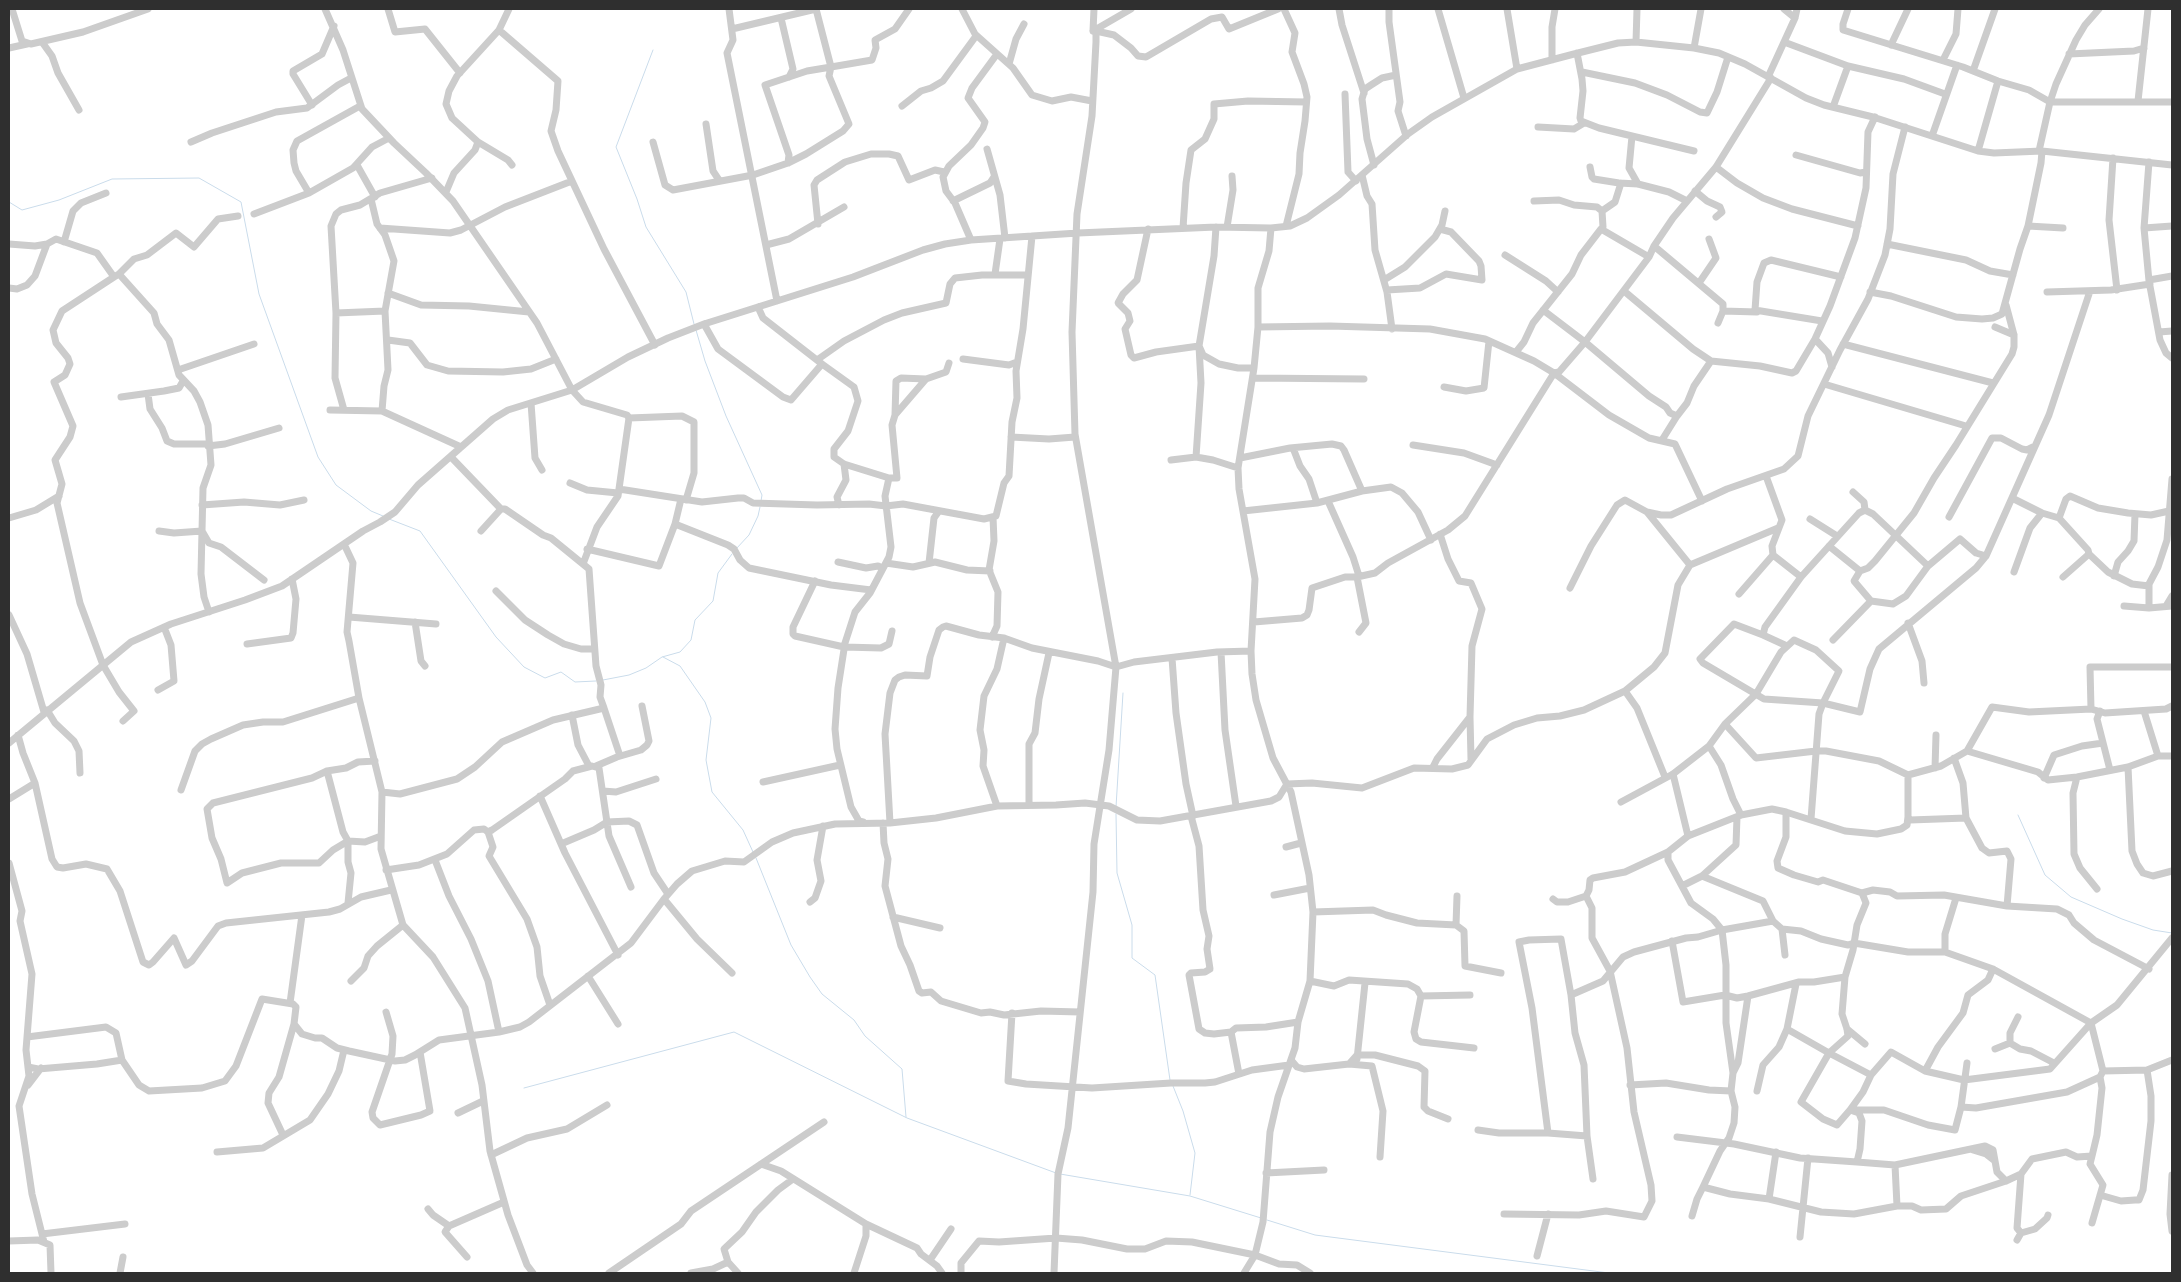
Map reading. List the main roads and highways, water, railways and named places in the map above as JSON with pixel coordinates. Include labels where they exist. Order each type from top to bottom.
[{"type":"waterway","points":[[653,50],[616,147],[646,227],[686,292],[694,324]]},
{"type":"waterway","points":[[9,202],[22,210],[59,200],[112,179],[199,178],[241,202],[259,294],[318,457],[336,485],[371,511],[383,516]]},
{"type":"waterway","points":[[696,330],[705,361],[726,416],[762,495],[761,501]]},
{"type":"waterway","points":[[736,549],[749,535],[760,507]]},
{"type":"waterway","points":[[389,519],[420,531],[496,637],[524,667],[545,678],[561,672],[575,682],[596,681]]},
{"type":"waterway","points":[[603,680],[629,675],[646,668],[662,657],[680,652],[691,640],[695,620],[713,601],[718,573],[732,554]]},
{"type":"waterway","points":[[663,657],[680,666],[705,702],[711,718],[706,760],[712,792],[743,830],[753,852]]},
{"type":"waterway","points":[[1116,807],[1123,693]]},
{"type":"waterway","points":[[1116,814],[1117,873],[1132,925],[1132,958],[1155,975],[1170,1080]]},
{"type":"waterway","points":[[2018,815],[2045,875],[2071,897],[2122,919],[2153,930],[2172,933]]},
{"type":"waterway","points":[[756,858],[791,945],[810,977],[822,994],[854,1020],[865,1036],[902,1069],[906,1117]]},
{"type":"waterway","points":[[524,1088],[734,1032],[907,1118],[1056,1173]]},
{"type":"waterway","points":[[1173,1086],[1183,1111],[1195,1153],[1190,1195]]},
{"type":"waterway","points":[[1060,1174],[1190,1196],[1261,1218]]},
{"type":"waterway","points":[[1267,1220],[1315,1235],[1609,1273]]}]
